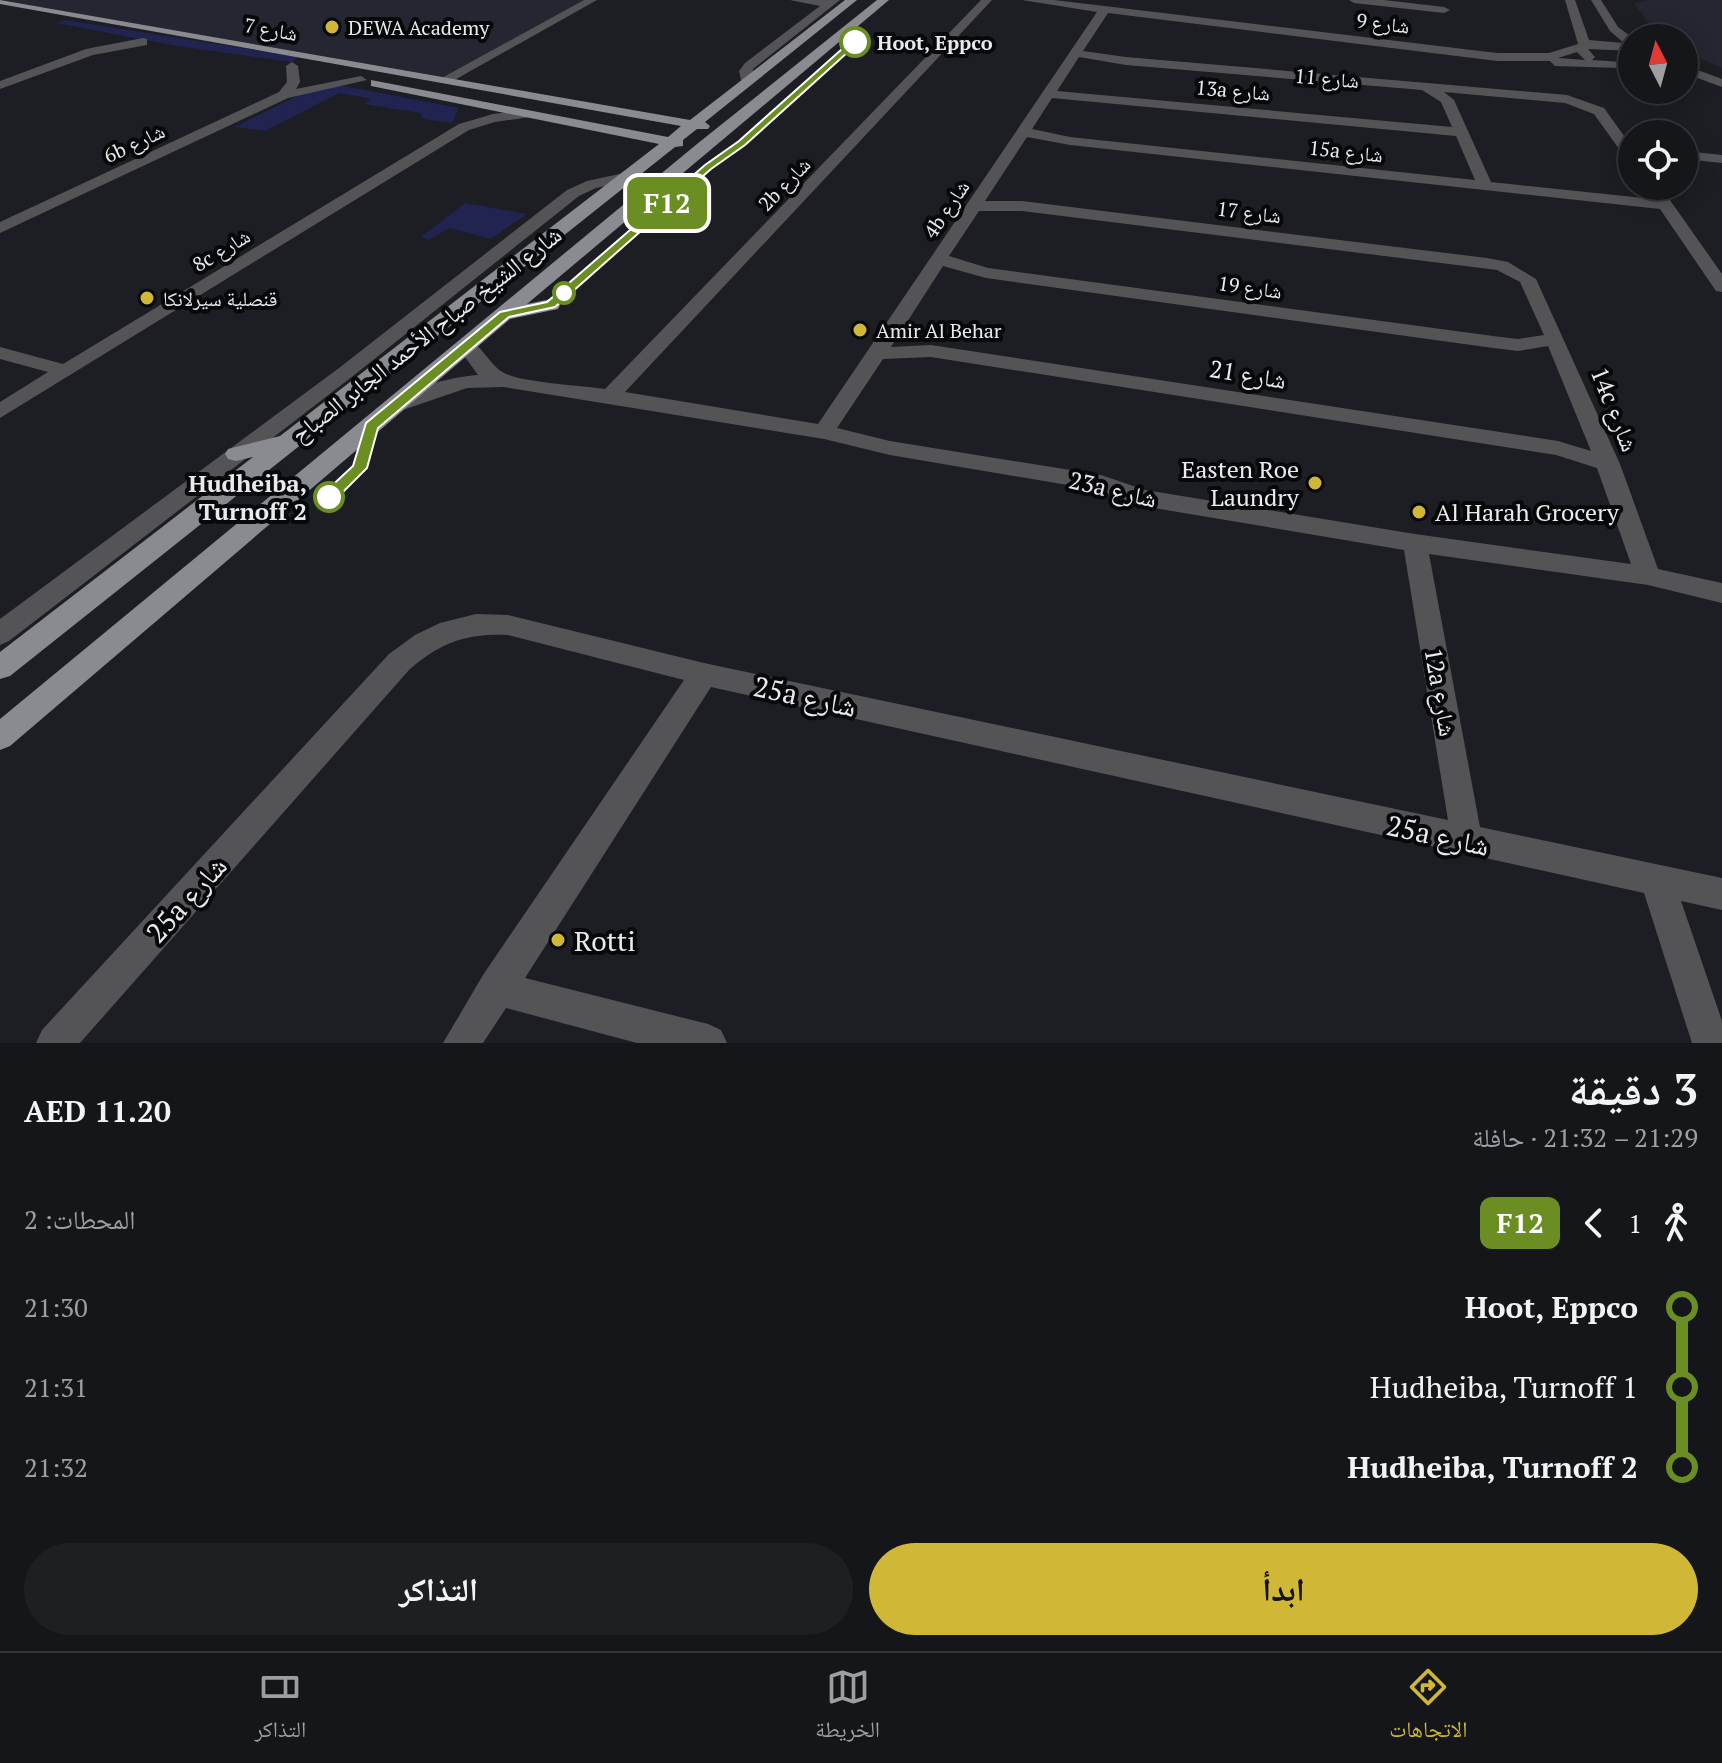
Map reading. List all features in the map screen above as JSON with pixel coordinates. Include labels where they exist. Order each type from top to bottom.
[{"type":"main road","name":"شارع الشيخ صباح الأحمد الجابر الصباح","points":[[0,668],[852,0]]},
{"type":"main road","name":"شارع الشيخ صباح الأحمد الجابر الصباح","points":[[0,737],[702,147],[884,0]]},
{"type":"main road","name":"شارع 7","points":[[0,4],[418,74],[725,130]]},
{"type":"main road","points":[[108,35],[148,43]]},
{"type":"main road","name":"شارع 7","points":[[209,53],[292,66],[702,147]]},
{"type":"main road","points":[[361,80],[422,84],[446,79]]},
{"type":"main road","points":[[505,314],[551,305]]},
{"type":"main road","points":[[236,454],[291,440]]},
{"type":"street","points":[[446,79],[592,0]]},
{"type":"street","points":[[795,0],[832,2]]},
{"type":"street","name":"2b شارع","points":[[610,396],[987,0]]},
{"type":"street","name":"شارع 9","points":[[1027,0],[1104,10],[1204,16],[1497,57],[1618,66]]},
{"type":"street","points":[[1354,0],[1444,5],[1446,24]]},
{"type":"street","points":[[1570,0],[1582,51],[1589,57],[1618,65]]},
{"type":"street","points":[[1596,0],[1618,33]]},
{"type":"street","points":[[747,81],[745,71],[749,66],[832,2]]},
{"type":"street","name":"4b شارع","points":[[824,432],[1104,10]]},
{"type":"street","points":[[90,52],[108,35]]},
{"type":"street","points":[[1447,37],[1448,51]]},
{"type":"street","points":[[0,85],[90,52],[148,43]]},
{"type":"street","name":"شارع 9","points":[[1497,57],[1550,57],[1583,46],[1618,44]]},
{"type":"street","name":"شارع 11","points":[[1074,53],[1126,61],[1580,102],[1599,111],[1618,137]]},
{"type":"street","points":[[418,74],[468,65]]},
{"type":"street","points":[[284,95],[295,77],[292,66]]},
{"type":"street","points":[[1698,74],[1722,83]]},
{"type":"street","name":"6b شارع","points":[[0,228],[284,95],[361,80]]},
{"type":"street","points":[[1698,84],[1722,91]]},
{"type":"street","points":[[1424,86],[1447,100],[1485,186]]},
{"type":"street","name":"13a شارع","points":[[1048,94],[1461,132]]},
{"type":"street","points":[[464,127],[474,115],[473,103]]},
{"type":"street","name":"8c شارع","points":[[0,411],[464,127],[493,118],[525,114]]},
{"type":"street","name":"15a شارع","points":[[1025,132],[1070,141],[1665,205]]},
{"type":"street","points":[[1698,156],[1722,159]]},
{"type":"street","points":[[0,634],[453,289],[573,193],[592,184],[624,178]]},
{"type":"street","points":[[1662,200],[1722,287]]},
{"type":"street","name":"شارع 17","points":[[976,206],[1022,206],[1487,263],[1517,272]]},
{"type":"street","points":[[1698,252],[1722,254]]},
{"type":"street","name":"شارع 19","points":[[939,259],[986,273],[1493,342],[1518,345],[1556,339]]},
{"type":"street","name":"14c شارع","points":[[1517,272],[1527,279],[1556,339],[1609,464],[1648,576]]},
{"type":"street","points":[[467,346],[485,371],[504,381]]},
{"type":"street","name":"شارع 21","points":[[875,353],[931,351],[1558,448],[1609,464]]},
{"type":"street","points":[[0,353],[58,375]]},
{"type":"street","points":[[0,362],[58,375]]},
{"type":"street","name":"23a شارع","points":[[397,405],[466,382],[504,381],[610,396],[1101,483],[1142,498],[1415,543],[1648,576],[1722,593]]},
{"type":"street","name":"12a شارع","points":[[1415,543],[1467,841]]},
{"type":"street","name":"25a شارع","points":[[55,1043],[399,662],[423,641],[451,628],[481,622],[508,625],[704,674],[1722,894]]},
{"type":"street","points":[[462,1043],[704,674]]},
{"type":"street","points":[[1657,881],[1711,1043]]},
{"type":"street","points":[[496,988],[708,1043]]},
{"type":"shaded area","points":[[1,0],[586,0],[446,79]]},
{"type":"shaded area","points":[[1651,0],[1722,0],[1722,68],[1698,58],[1698,24],[1649,24],[1634,3]]},
{"type":"shaded area","points":[[65,20],[298,57],[292,62],[177,46],[56,23]]},
{"type":"shaded area","points":[[338,85],[459,108],[452,123],[423,119],[420,113],[364,104],[372,99],[339,93],[265,131],[234,127],[314,88]]},
{"type":"shaded area","points":[[465,203],[527,214],[491,239],[450,228],[428,240],[421,237]]},
{"type":"bus line","name":"F12","points":[[329,497],[360,468],[371,426],[505,314],[551,305],[708,167],[742,143],[855,42]]},
{"type":"place","name":"DEWA Academy","points":[[332,27]]},
{"type":"place","name":"Hoot, Eppco","points":[[855,42]]},
{"type":"place","name":"قنصلية سيرلانكا","points":[[147,298]]},
{"type":"place","name":"Amir Al Behar","points":[[860,330]]},
{"type":"place","name":"Easten Roe Laundry","points":[[1315,483]]},
{"type":"place","name":"Hudheiba, Turnoff 2","points":[[329,497]]},
{"type":"place","name":"Al Harah Grocery","points":[[1419,512]]},
{"type":"place","name":"Rotti","points":[[558,940]]}]
